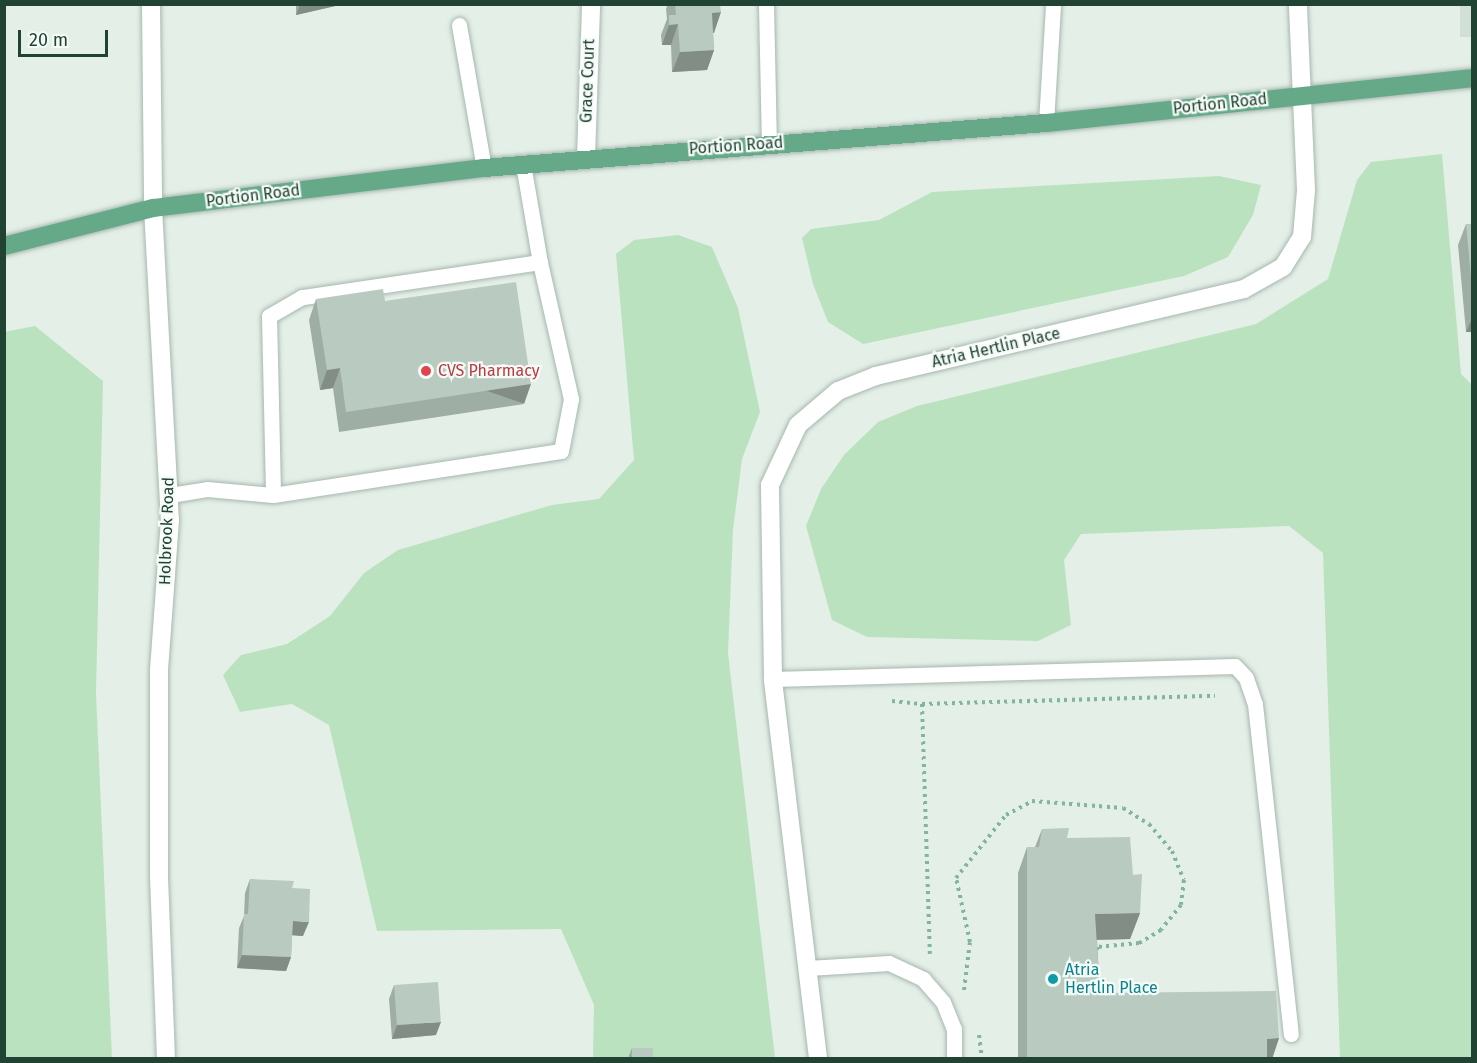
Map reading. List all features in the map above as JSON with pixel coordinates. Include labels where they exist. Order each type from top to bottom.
[{"type":"main road","name":"Portion Road","points":[[4,246],[153,208],[484,168],[769,143],[1046,123],[1473,78]]},
{"type":"street","name":"Holbrook Road","points":[[151,4],[153,208],[170,495],[159,671],[159,877],[166,1059]]},
{"type":"street","name":"Grace Court","points":[[586,158],[591,4]]},
{"type":"street","name":"Atria Hertlin Place","points":[[819,1059],[772,679],[770,485],[798,425],[837,391],[876,376],[1244,289],[1283,267],[1302,237],[1306,190],[1304,96],[1298,4]]},
{"type":"lane","points":[[766,4],[769,143]]},
{"type":"lane","points":[[1046,123],[1053,4]]},
{"type":"lane","points":[[459,25],[484,168]]},
{"type":"lane","points":[[170,495],[207,489],[273,495],[561,451],[571,399],[540,262],[523,164]]},
{"type":"lane","points":[[273,495],[266,326],[269,316],[302,297],[540,262]]},
{"type":"lane","points":[[772,679],[1235,666],[1246,678],[1255,704],[1291,1034]]},
{"type":"lane","points":[[807,968],[889,963],[923,979],[943,1002],[954,1029],[954,1059]]},
{"type":"path","points":[[892,701],[922,704],[1215,696]]},
{"type":"path","points":[[922,704],[928,953],[935,958]]},
{"type":"path","points":[[964,990],[970,942],[956,878],[1006,815],[1032,801],[1123,808],[1149,825],[1172,851],[1184,880],[1181,905],[1161,930],[1139,943],[1097,947],[1098,958]]},
{"type":"path","points":[[959,983],[968,1000]]},
{"type":"path","points":[[978,1028],[982,1059]]},
{"type":"shaded area","points":[[1460,5],[1472,5],[1472,37],[1460,37]]},
{"type":"green space","points":[[1442,154],[1461,374],[1472,385],[1472,1058],[1340,1058],[1323,553],[1289,526],[1081,534],[1064,560],[1071,625],[1038,641],[867,637],[832,620],[806,526],[821,489],[844,455],[878,422],[917,406],[1256,324],[1328,279],[1357,180],[1371,162]]},
{"type":"green space","points":[[1219,176],[1261,185],[1253,215],[1228,257],[1184,276],[863,344],[828,322],[813,284],[802,238],[811,229],[879,220],[932,192]]},
{"type":"green space","points":[[678,235],[712,247],[738,308],[760,412],[742,459],[733,530],[728,653],[775,1058],[593,1058],[594,1005],[561,929],[377,931],[329,725],[292,704],[240,712],[223,675],[241,655],[287,644],[330,616],[364,573],[398,550],[552,505],[599,499],[634,460],[616,254],[634,240]]},
{"type":"green space","points":[[35,326],[103,381],[96,693],[112,1058],[5,1058],[4,332]]},
{"type":"building","points":[[675,4],[720,4],[721,12],[712,13],[714,50],[680,52],[678,24],[669,25],[669,15],[676,15]]},
{"type":"building","points":[[1466,224],[1473,224],[1473,299]]},
{"type":"building","points":[[516,282],[531,384],[346,412],[340,368],[327,370],[316,299],[383,289],[385,301]]},
{"type":"building","name":"Atria Hertlin Place","points":[[1069,828],[1067,838],[1130,837],[1133,875],[1142,874],[1140,913],[1095,914],[1100,993],[1276,991],[1279,1038],[1267,1039],[1267,1059],[1027,1059],[1027,847],[1039,847],[1042,829]]},
{"type":"building","points":[[250,879],[294,881],[292,888],[310,889],[309,922],[293,921],[291,957],[242,955],[244,914],[248,914]]},
{"type":"building","points":[[438,982],[441,1022],[397,1025],[394,985]]},
{"type":"building","points":[[632,1048],[653,1048],[653,1058],[632,1058]]},
{"type":"place","name":"CVS Pharmacy","points":[[426,371]]},
{"type":"place","name":"Atria Hertlin Place","points":[[1053,979]]}]
